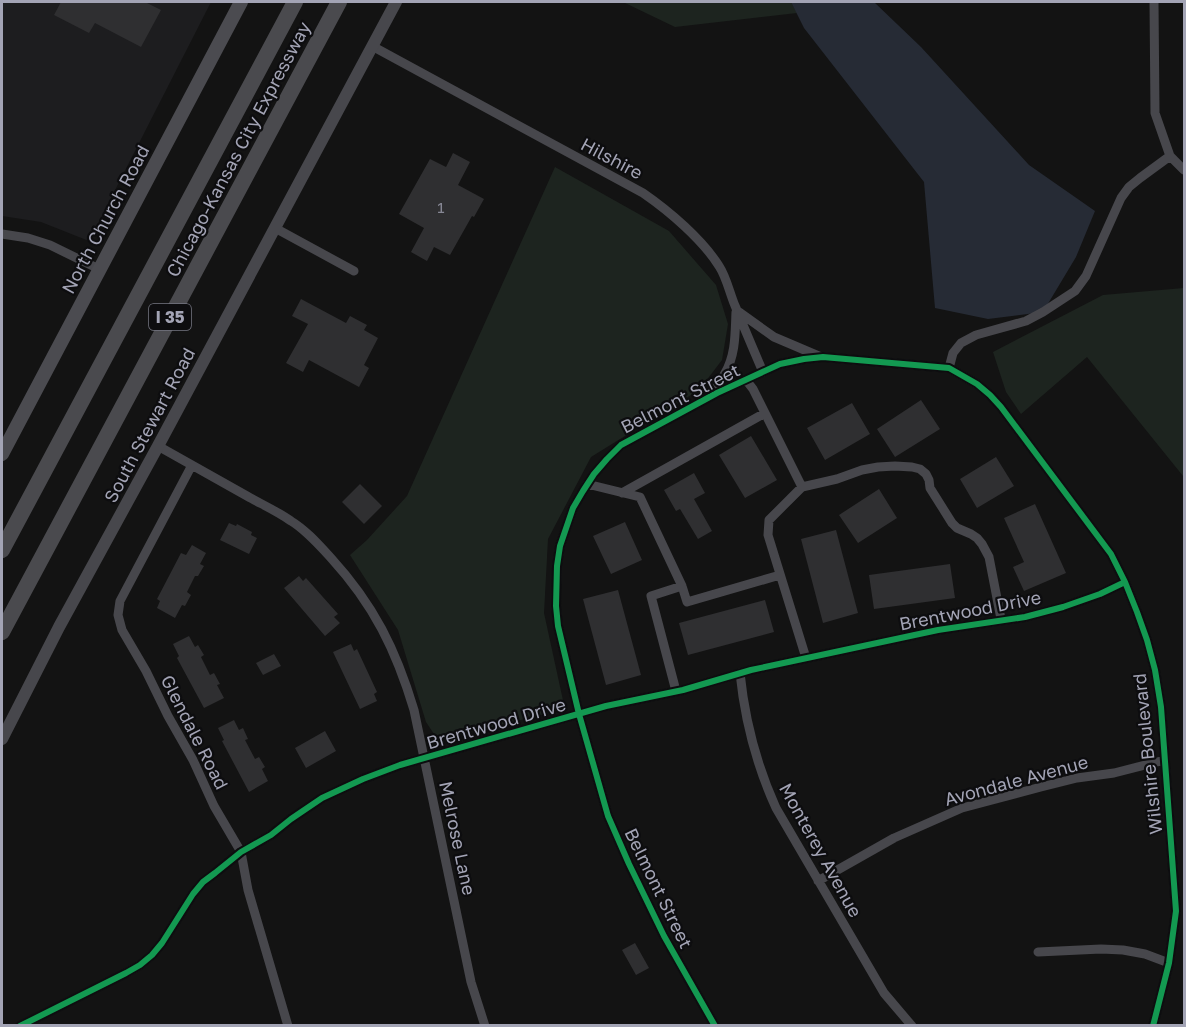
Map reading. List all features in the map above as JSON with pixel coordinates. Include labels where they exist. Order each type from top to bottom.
[{"type":"highway","name":"Chicago-Kansas City Expressway","points":[[2,550],[295,2]]},
{"type":"highway","name":"Chicago-Kansas City Expressway","points":[[2,632],[339,2]]},
{"type":"main road","name":"North Church Road","points":[[2,454],[241,2]]},
{"type":"street","name":"South Stewart Road","points":[[2,739],[58,627],[158,446],[396,2]]},
{"type":"street","points":[[1155,2],[1155,113],[1170,156],[1185,170]]},
{"type":"street","name":"Hilshire","points":[[372,46],[643,193],[662,207],[711,254],[720,268],[763,372]]},
{"type":"street","points":[[949,368],[953,352],[962,343],[976,335],[1026,321],[1075,291],[1086,276],[1120,198],[1129,187],[1170,156]]},
{"type":"street","points":[[275,228],[354,271]]},
{"type":"street","points":[[2,234],[28,238],[50,245],[99,269]]},
{"type":"street","points":[[736,310],[774,337],[823,357]]},
{"type":"street","name":"Belmont Street","points":[[707,399],[725,373],[731,359],[735,343],[736,310]]},
{"type":"street","name":"Belmont Street","points":[[715,1026],[664,936],[629,864],[601,793],[558,626],[555,586],[558,556],[566,527],[573,508],[587,484],[621,445],[707,399],[780,364],[823,357],[949,368]]},
{"type":"street","name":"Wilshire Boulevard","points":[[949,368],[977,384],[1001,406],[1111,554],[1125,582],[1147,640],[1161,707],[1176,911],[1169,963],[1153,1026]]},
{"type":"street","name":"Belmont Street","points":[[746,380],[802,487]]},
{"type":"street","points":[[622,493],[765,413]]},
{"type":"street","name":"Melrose Lane","points":[[158,446],[292,521],[342,569],[368,605],[404,674],[425,759],[471,982],[485,1026]]},
{"type":"street","name":"Glendale Road","points":[[192,465],[120,601],[117,615],[122,630],[193,760],[214,806],[241,852],[248,890],[288,1026]]},
{"type":"street","points":[[806,658],[768,535],[769,520],[802,487],[837,479],[862,470],[895,466],[920,469],[926,474],[930,488],[952,523],[977,538],[986,550],[1001,620]]},
{"type":"street","points":[[587,484],[640,497],[682,586],[687,602],[780,575]]},
{"type":"street","name":"Brentwood Drive","points":[[20,1026],[126,973],[146,960],[162,943],[203,882],[241,852],[271,835],[322,798],[363,779],[400,765],[606,706],[806,658],[938,630],[1025,617],[1063,607],[1125,582]]},
{"type":"street","points":[[676,691],[651,596],[682,586]]},
{"type":"street","name":"Monterey Avenue","points":[[740,674],[747,724],[765,785],[783,821],[884,993],[912,1026]]},
{"type":"street","name":"Avondale Avenue","points":[[818,881],[894,838],[962,808],[1077,778],[1114,773],[1165,760]]},
{"type":"street","points":[[1038,952],[1123,950],[1145,954],[1169,963]]},
{"type":"shaded area","points":[[2,2],[211,2],[89,241],[41,222],[2,216]]},
{"type":"shaded area","points":[[623,2],[791,2],[797,13],[675,27]]},
{"type":"shaded area","points":[[791,2],[874,2],[921,47],[1029,165],[1095,211],[1076,257],[1043,312],[988,319],[935,308],[924,182],[804,28]]},
{"type":"shaded area","points":[[555,167],[669,231],[716,285],[728,324],[722,360],[699,390],[591,457],[548,539],[544,613],[564,705],[554,712],[438,740],[426,722],[398,630],[350,555],[367,540],[407,496]]},
{"type":"shaded area","points":[[1184,288],[1184,480],[1087,357],[1021,414],[1006,392],[993,352],[1103,295]]},
{"type":"building","points":[[61,2],[145,2],[161,10],[141,47],[95,23],[89,33],[54,15]]},
{"type":"building","points":[[453,153],[470,162],[458,185],[484,199],[450,255],[434,247],[427,261],[411,252],[424,228],[399,214],[430,159],[446,167]]},
{"type":"building","points":[[301,299],[346,323],[350,316],[367,325],[364,330],[378,338],[364,365],[369,368],[359,387],[309,360],[303,372],[286,363],[308,324],[292,316]]},
{"type":"building","points":[[921,400],[940,429],[895,457],[877,429]]},
{"type":"building","points":[[852,403],[870,434],[825,460],[807,428]]},
{"type":"building","points":[[751,436],[777,480],[745,498],[719,455]]},
{"type":"building","points":[[996,457],[1014,486],[977,508],[960,479]]},
{"type":"building","points":[[694,473],[705,493],[694,499],[712,531],[698,539],[680,509],[676,511],[664,490]]},
{"type":"building","points":[[360,484],[382,506],[364,524],[342,502]]},
{"type":"building","points":[[879,489],[897,518],[858,543],[839,515]]},
{"type":"building","points":[[1035,504],[1066,573],[1024,591],[1013,567],[1024,562],[1004,518]]},
{"type":"building","points":[[625,522],[642,560],[611,574],[593,536]]},
{"type":"building","points":[[229,523],[236,526],[237,524],[252,532],[251,535],[257,538],[249,554],[220,540]]},
{"type":"building","points":[[836,530],[858,613],[823,623],[801,539]]},
{"type":"building","points":[[192,545],[206,553],[200,564],[204,566],[198,576],[195,576],[187,592],[191,595],[175,618],[157,608],[160,601],[157,599],[181,553],[186,555]]},
{"type":"building","points":[[950,564],[955,598],[874,609],[869,575]]},
{"type":"building","points":[[299,576],[303,581],[306,578],[338,614],[334,617],[340,623],[325,636],[284,588]]},
{"type":"building","points":[[618,590],[641,675],[606,685],[583,599]]},
{"type":"building","points":[[765,600],[774,632],[688,655],[679,623]]},
{"type":"building","points":[[189,636],[195,647],[198,645],[204,655],[201,657],[210,675],[214,673],[224,698],[204,708],[177,658],[179,656],[173,644]]},
{"type":"building","points":[[351,644],[354,651],[357,649],[377,692],[374,694],[377,701],[360,709],[333,652]]},
{"type":"building","points":[[274,654],[281,666],[263,675],[256,663]]},
{"type":"building","points":[[234,720],[239,730],[243,728],[248,739],[245,740],[255,759],[259,757],[265,767],[262,769],[268,781],[249,792],[222,741],[224,740],[218,728]]},
{"type":"building","points":[[325,731],[336,751],[306,768],[295,748]]},
{"type":"building","points":[[635,943],[649,968],[636,975],[622,950]]},
{"type":"cycle path","points":[[715,1026],[664,936],[608,816],[579,714],[558,626],[556,606],[560,546],[573,508],[583,491],[594,474],[621,445],[717,393],[780,364],[823,357],[949,368],[977,384],[1001,407],[1111,554],[1125,582],[1147,640],[1161,707],[1176,911],[1169,963],[1153,1026]]},
{"type":"cycle path","points":[[20,1026],[140,965],[162,943],[203,882],[241,852],[271,835],[322,798],[363,779],[400,765],[606,706],[683,690],[751,670],[938,630],[1025,617],[1063,607],[1125,582]]}]
